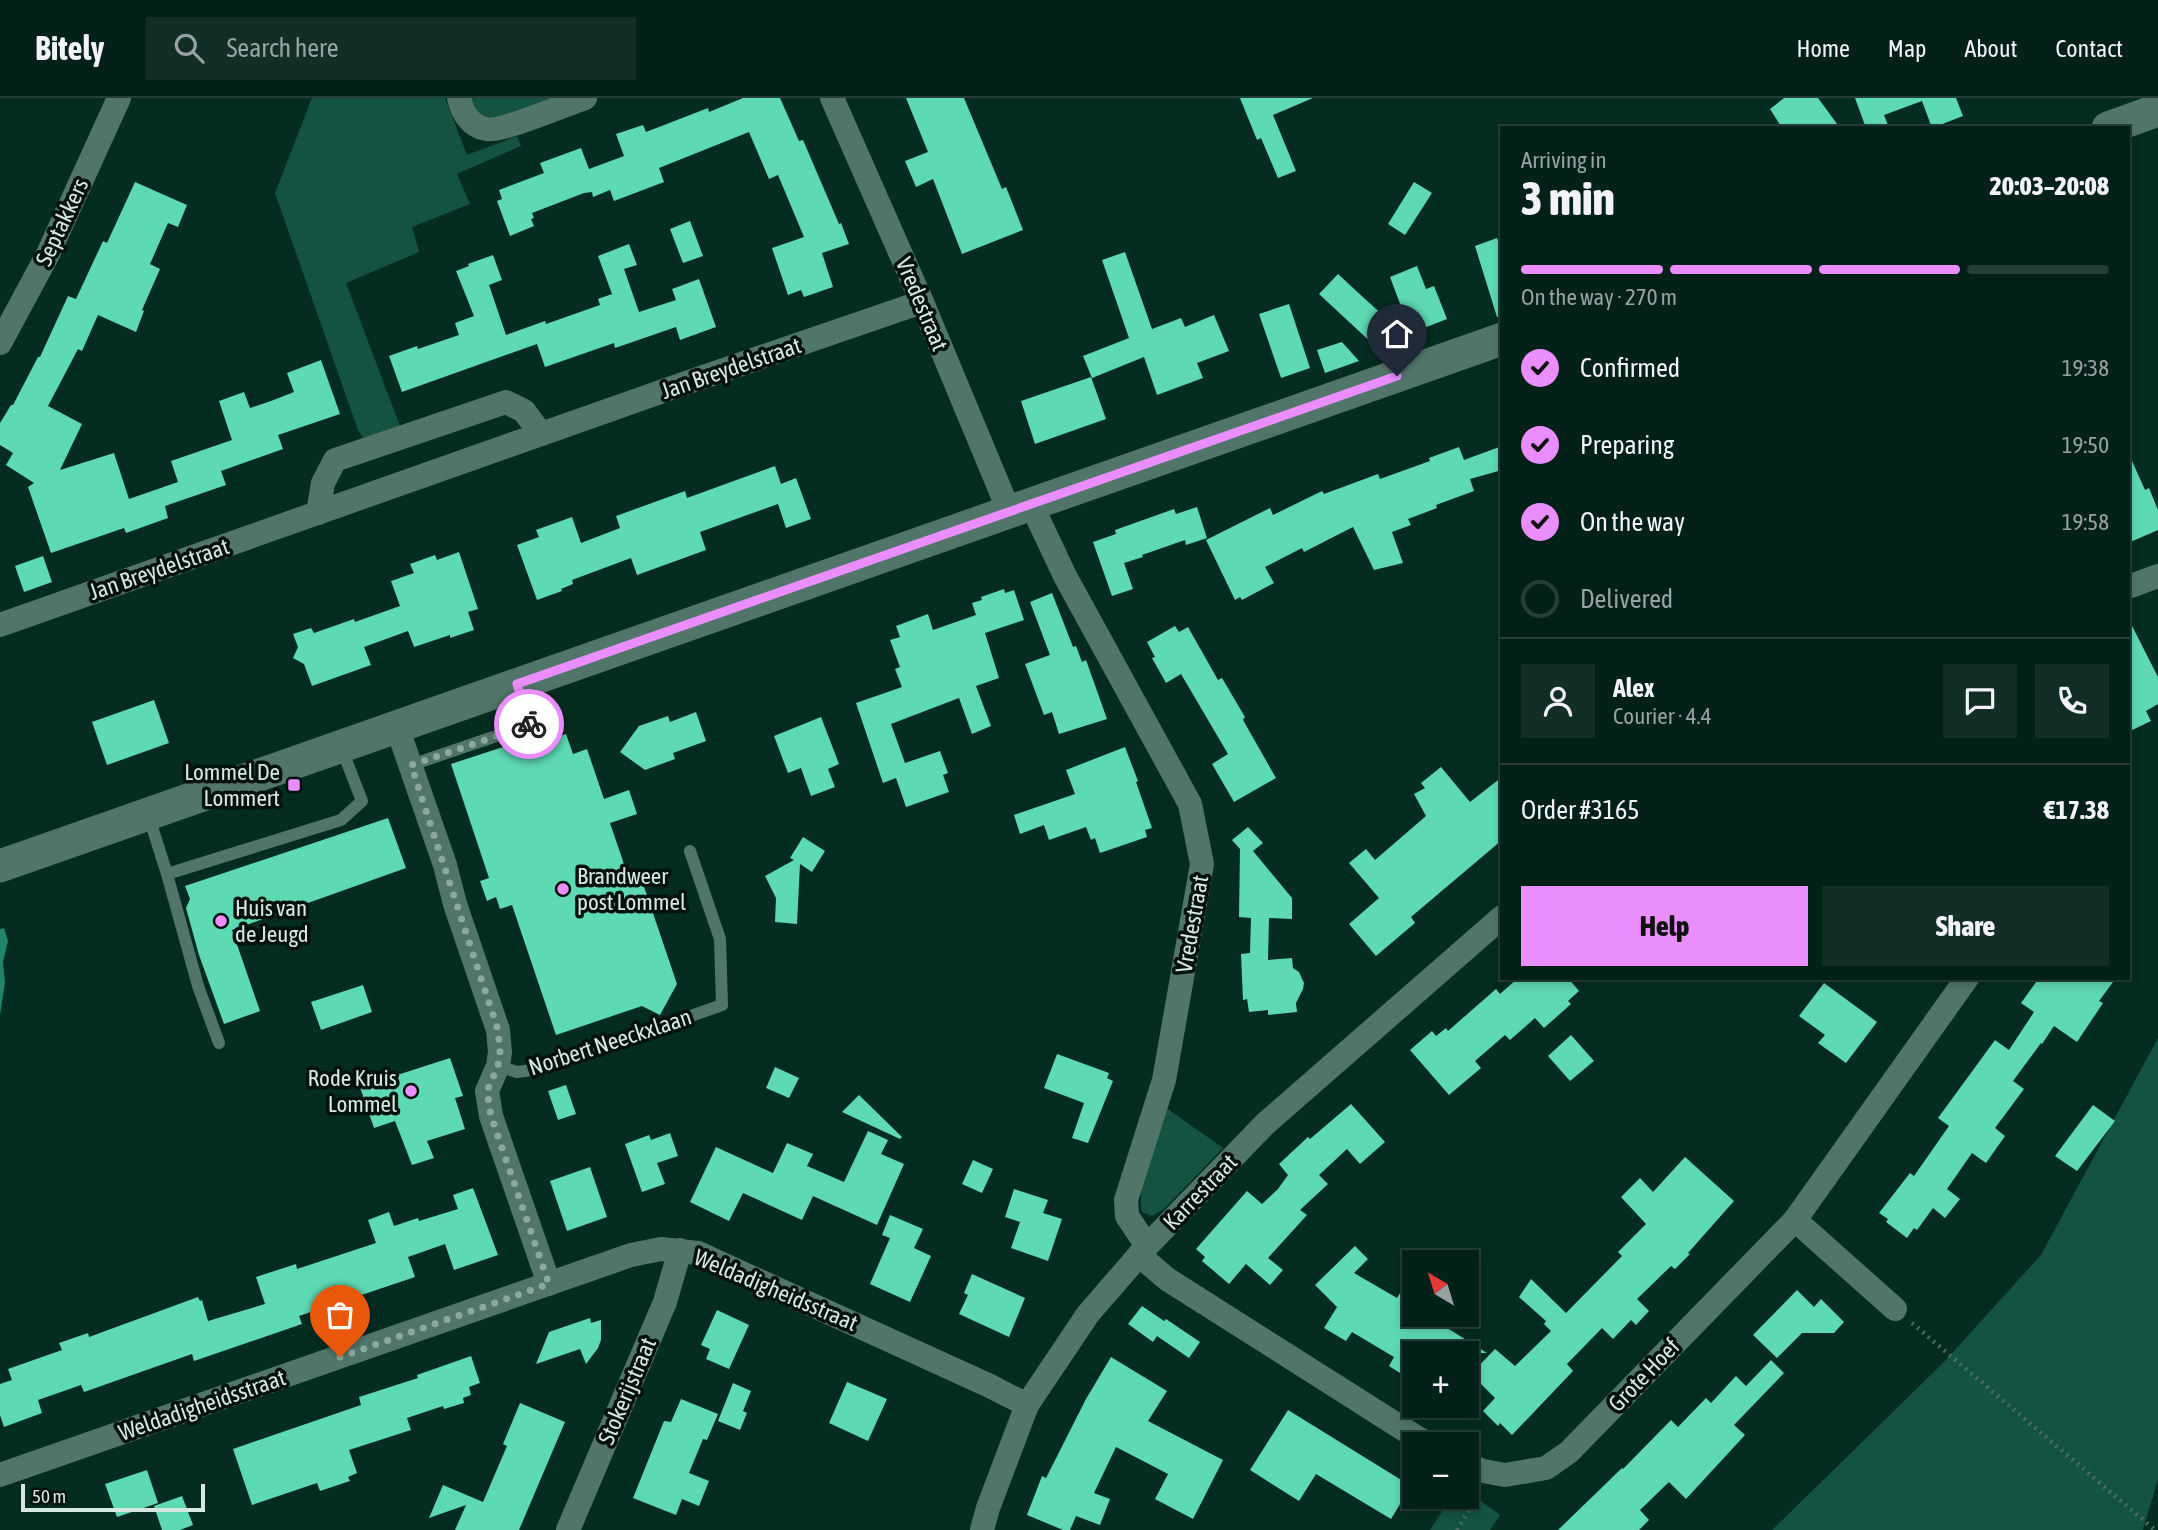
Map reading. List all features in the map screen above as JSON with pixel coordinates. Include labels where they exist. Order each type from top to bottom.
[{"type":"main road","points":[[2114,126],[2158,110]]},
{"type":"main road","points":[[0,866],[1500,340]]},
{"type":"street","name":"Septakkers","points":[[0,343],[48,254],[119,98]]},
{"type":"street","points":[[459,98],[462,112],[472,123],[487,130],[585,98]]},
{"type":"street","name":"Vredestraat","points":[[832,98],[922,302],[1020,507],[1065,576],[1190,804],[1202,864],[1164,1080],[1126,1200],[1127,1216],[1143,1250]]},
{"type":"street","name":"Jan Breydelstraat","points":[[0,625],[922,302]]},
{"type":"street","points":[[318,513],[323,482],[335,460],[506,402],[524,411],[541,434]]},
{"type":"street","points":[[2130,586],[2158,576]]},
{"type":"street","name":"Norbert Neeckxlaan","points":[[397,727],[498,1030],[498,1066],[487,1091],[491,1116],[549,1284]]},
{"type":"street","name":"Karrestraat","points":[[982,1530],[1027,1405],[1088,1314],[1143,1250],[1265,1124],[1500,919]]},
{"type":"street","name":"Grote Hoef","points":[[1479,1468],[1505,1475],[1546,1468],[1569,1452],[1795,1220],[1966,980]]},
{"type":"street","points":[[1795,1220],[1895,1309]]},
{"type":"street","name":"Weldadigheidsstraat","points":[[0,1475],[631,1255],[661,1249],[698,1253],[1027,1405]]},
{"type":"street","name":"Stokerijstraat","points":[[568,1530],[666,1302],[680,1250]]},
{"type":"street","points":[[1143,1250],[1178,1286],[1408,1432]]},
{"type":"lane","points":[[411,765],[530,725],[517,684]]},
{"type":"lane","points":[[167,874],[341,820],[362,801],[341,747]]},
{"type":"lane","points":[[148,814],[198,986],[219,1043]]},
{"type":"lane","name":"Norbert Neeckxlaan","points":[[498,1066],[517,1072],[541,1069],[722,1005],[720,939],[690,851]]},
{"type":"path","points":[[1895,1309],[2155,1530]]},
{"type":"path","points":[[1457,1530],[1491,1472]]},
{"type":"shaded area","points":[[312,98],[445,98],[467,155],[517,136],[521,146],[457,174],[470,204],[412,227],[419,252],[346,283],[400,426],[364,439],[358,430],[275,193]]},
{"type":"shaded area","points":[[470,98],[559,98],[497,120],[479,117]]},
{"type":"shaded area","points":[[4,928],[8,941],[3,962],[5,983],[0,1015],[0,929]]},
{"type":"shaded area","points":[[2158,1038],[2158,1479],[2143,1530],[1772,1530],[1943,1363],[2041,1255]]},
{"type":"shaded area","points":[[1165,1107],[1223,1148],[1164,1209],[1152,1216],[1142,1212],[1142,1188]]},
{"type":"shaded area","points":[[1479,1500],[1500,1515],[1490,1530],[1430,1530],[1444,1509],[1479,1509]]},
{"type":"building","points":[[743,98],[780,98],[799,141],[803,140],[849,244],[822,253],[833,287],[804,297],[801,290],[788,295],[772,248],[804,237],[778,175],[769,179],[749,132],[659,168],[664,182],[614,201],[610,190],[593,197],[592,192],[584,193],[532,213],[534,226],[510,236],[497,201],[502,199],[499,190],[544,173],[540,163],[581,148],[589,169],[624,156],[616,134],[643,125],[646,132],[708,108],[709,112]]},
{"type":"building","points":[[906,98],[964,98],[1002,189],[1006,187],[1023,230],[962,254],[933,179],[916,187],[905,161],[928,152]]},
{"type":"building","points":[[1240,98],[1313,98],[1273,115],[1296,171],[1278,178],[1261,138],[1257,140]]},
{"type":"building","points":[[1784,98],[1818,98],[1839,126],[1781,126],[1770,109]]},
{"type":"building","points":[[1855,98],[1956,98],[1963,116],[1931,126],[1922,101],[1884,115],[1888,126],[1865,126]]},
{"type":"building","points":[[135,182],[187,205],[178,227],[168,223],[150,264],[160,269],[142,310],[144,311],[136,332],[98,315],[82,351],[78,349],[48,406],[82,424],[60,470],[114,453],[129,499],[178,482],[171,461],[232,440],[219,401],[244,392],[250,408],[294,392],[287,373],[321,360],[340,414],[278,435],[283,449],[221,471],[226,485],[165,506],[168,518],[126,533],[124,528],[51,553],[28,487],[34,483],[6,465],[13,453],[0,445],[0,423],[40,357],[68,296],[76,299],[103,241],[107,243]]},
{"type":"building","points":[[1414,182],[1432,193],[1405,235],[1388,224]]},
{"type":"building","points":[[690,221],[703,256],[683,263],[670,229]]},
{"type":"building","points":[[1497,238],[1500,246],[1500,316],[1497,317],[1475,246]]},
{"type":"building","points":[[629,244],[637,265],[624,269],[639,312],[676,300],[672,289],[699,279],[716,327],[680,340],[676,327],[615,348],[614,343],[545,367],[537,344],[402,392],[389,356],[459,335],[455,323],[474,316],[456,271],[493,255],[502,280],[489,285],[506,335],[600,305],[598,299],[612,294],[598,256]]},
{"type":"building","points":[[1125,252],[1152,329],[1181,318],[1185,327],[1214,315],[1229,351],[1197,363],[1203,378],[1157,395],[1144,357],[1092,378],[1083,356],[1129,338],[1102,260]]},
{"type":"building","points":[[1417,266],[1426,289],[1434,286],[1447,319],[1411,333],[1390,277]]},
{"type":"building","points":[[1338,274],[1405,335],[1375,346],[1319,294]]},
{"type":"building","points":[[1289,304],[1310,368],[1281,378],[1259,314]]},
{"type":"building","points":[[1342,342],[1359,361],[1325,373],[1317,350]]},
{"type":"building","points":[[1091,377],[1106,419],[1035,444],[1021,401]]},
{"type":"building","points":[[1459,447],[1464,460],[1500,447],[1500,471],[1470,479],[1474,491],[1408,519],[1411,525],[1392,532],[1403,563],[1374,570],[1353,527],[1304,552],[1302,548],[1265,567],[1274,583],[1242,600],[1240,597],[1235,600],[1206,540],[1270,508],[1273,515],[1322,491],[1324,494],[1378,474],[1380,479]]},
{"type":"building","points":[[2130,456],[2145,490],[2149,488],[2158,510],[2158,530],[2130,542]]},
{"type":"building","points":[[775,466],[781,484],[796,478],[811,519],[786,528],[778,504],[700,532],[706,550],[637,575],[631,558],[572,580],[573,584],[561,589],[562,591],[537,600],[517,545],[539,537],[536,530],[572,517],[581,543],[620,528],[616,516],[685,491],[687,498]]},
{"type":"building","points":[[1197,507],[1207,538],[1186,545],[1185,540],[1124,563],[1133,589],[1112,596],[1093,542],[1116,534],[1115,530],[1174,509],[1176,514]]},
{"type":"building","points":[[459,552],[478,609],[468,612],[474,630],[414,647],[408,631],[364,647],[371,665],[312,686],[304,664],[293,658],[298,647],[293,634],[311,628],[314,633],[400,606],[391,581],[414,573],[410,564],[435,555],[437,560]]},
{"type":"building","points":[[43,556],[52,582],[24,592],[15,566]]},
{"type":"building","points":[[1004,589],[1005,593],[1014,590],[1024,620],[985,633],[999,678],[976,686],[991,726],[972,734],[959,698],[891,724],[905,763],[940,751],[948,773],[943,775],[949,792],[906,807],[896,778],[883,783],[856,703],[902,687],[895,669],[900,667],[890,640],[900,637],[896,626],[928,614],[933,630],[976,615],[972,603]]},
{"type":"building","points":[[1052,593],[1073,647],[1076,646],[1082,662],[1086,660],[1107,719],[1059,734],[1052,712],[1044,715],[1025,664],[1050,655],[1030,602]]},
{"type":"building","points":[[2130,622],[2158,677],[2158,704],[2146,711],[2151,721],[2130,731]]},
{"type":"building","points":[[1175,626],[1179,632],[1188,627],[1218,680],[1222,678],[1276,778],[1234,802],[1212,764],[1228,754],[1181,674],[1166,683],[1152,658],[1155,657],[1147,642]]},
{"type":"building","points":[[154,700],[169,743],[107,765],[92,722]]},
{"type":"building","points":[[696,712],[706,741],[673,753],[675,759],[645,770],[620,752],[639,726],[668,716],[670,722]]},
{"type":"building","points":[[821,717],[839,764],[828,769],[835,787],[811,796],[801,768],[788,773],[774,736]]},
{"type":"building","name":"Brandweer post Lommel","points":[[566,734],[573,754],[587,749],[604,799],[629,790],[637,814],[610,823],[627,873],[638,869],[677,984],[660,1015],[642,1006],[556,1035],[512,905],[500,909],[496,897],[487,901],[480,881],[489,878],[451,764],[512,744],[515,751]]},
{"type":"building","points":[[1125,747],[1152,828],[1145,830],[1147,837],[1100,853],[1095,838],[1091,840],[1086,827],[1049,840],[1044,825],[1020,834],[1014,815],[1075,794],[1066,770]]},
{"type":"building","points":[[1441,767],[1470,802],[1500,779],[1500,842],[1411,917],[1415,923],[1376,956],[1349,924],[1379,898],[1349,863],[1366,849],[1375,860],[1426,816],[1414,794],[1425,788],[1421,783]]},
{"type":"building","name":"Huis van de Jeugd","points":[[388,818],[406,868],[232,930],[260,1011],[224,1024],[199,955],[186,908],[190,899],[185,886]]},
{"type":"building","points":[[1248,827],[1263,843],[1253,851],[1292,898],[1292,919],[1269,918],[1268,960],[1292,958],[1293,968],[1299,972],[1304,983],[1296,1003],[1297,1012],[1268,1015],[1268,1010],[1249,1012],[1247,999],[1243,1000],[1241,954],[1250,953],[1251,918],[1239,917],[1240,849],[1232,840]]},
{"type":"building","points":[[803,837],[825,851],[812,872],[800,864],[797,924],[775,922],[776,898],[765,876],[794,860],[790,858]]},
{"type":"building","points":[[1516,980],[1570,980],[1579,991],[1568,1001],[1571,1004],[1544,1028],[1535,1018],[1510,1040],[1505,1035],[1475,1061],[1481,1068],[1449,1095],[1410,1050],[1432,1031],[1436,1036],[1446,1028],[1448,1031],[1496,989],[1500,994]]},
{"type":"building","points":[[2038,980],[2115,980],[2099,1001],[2103,1003],[2077,1042],[2054,1026],[2013,1081],[2024,1089],[1995,1128],[2005,1136],[1986,1163],[1972,1153],[1947,1189],[1960,1199],[1945,1218],[1933,1208],[1917,1230],[1914,1228],[1907,1238],[1879,1213],[1910,1173],[1914,1176],[1949,1126],[1938,1118],[1995,1040],[2009,1050],[2034,1012],[2021,1003]]},
{"type":"building","points":[[1824,983],[1877,1022],[1846,1063],[1818,1043],[1825,1035],[1799,1016]]},
{"type":"building","points":[[363,985],[372,1012],[321,1030],[311,1002]]},
{"type":"building","points":[[1571,1035],[1594,1061],[1570,1081],[1548,1056]]},
{"type":"building","points":[[1057,1054],[1109,1073],[1107,1078],[1113,1081],[1088,1143],[1072,1138],[1084,1103],[1044,1088]]},
{"type":"building","name":"Rode Kruis Lommel","points":[[450,1058],[463,1096],[455,1098],[465,1129],[427,1141],[434,1158],[412,1165],[395,1121],[374,1128],[360,1087]]},
{"type":"building","points":[[775,1067],[799,1078],[789,1098],[766,1088]]},
{"type":"building","points":[[566,1085],[576,1114],[558,1120],[548,1091]]},
{"type":"building","points":[[859,1095],[902,1137],[900,1139],[842,1112]]},
{"type":"building","points":[[1351,1104],[1385,1142],[1360,1164],[1347,1149],[1319,1175],[1328,1184],[1300,1210],[1307,1215],[1268,1258],[1283,1270],[1270,1285],[1246,1264],[1229,1284],[1202,1261],[1205,1257],[1196,1249],[1247,1191],[1262,1204],[1288,1175],[1279,1164],[1308,1137],[1310,1139]]},
{"type":"building","points":[[2093,1105],[2115,1121],[2077,1171],[2055,1156]]},
{"type":"building","points":[[868,1131],[888,1140],[881,1154],[904,1164],[877,1225],[813,1196],[802,1220],[743,1193],[729,1221],[690,1202],[716,1147],[773,1173],[787,1143],[813,1154],[807,1166],[844,1182]]},
{"type":"building","points":[[670,1133],[678,1156],[657,1163],[665,1184],[642,1192],[625,1144],[649,1135],[651,1140]]},
{"type":"building","points":[[1685,1157],[1734,1201],[1688,1253],[1690,1254],[1675,1269],[1671,1266],[1637,1299],[1649,1311],[1636,1325],[1631,1320],[1613,1339],[1602,1328],[1567,1364],[1573,1371],[1512,1435],[1483,1411],[1495,1398],[1479,1382],[1479,1366],[1495,1349],[1515,1366],[1551,1331],[1544,1324],[1546,1321],[1519,1297],[1531,1279],[1566,1313],[1622,1256],[1618,1252],[1646,1224],[1621,1197],[1640,1178],[1653,1192]]},
{"type":"building","points":[[973,1160],[993,1169],[982,1193],[962,1184]]},
{"type":"building","points":[[590,1167],[607,1217],[567,1231],[550,1181]]},
{"type":"building","points":[[473,1188],[498,1255],[454,1270],[445,1244],[408,1257],[415,1277],[299,1316],[302,1324],[194,1361],[192,1354],[84,1392],[81,1385],[38,1400],[42,1413],[4,1427],[0,1415],[0,1384],[12,1380],[8,1369],[62,1350],[59,1343],[88,1333],[89,1337],[198,1297],[202,1300],[208,1321],[265,1304],[256,1277],[296,1264],[297,1269],[376,1243],[368,1220],[389,1212],[394,1226],[418,1218],[419,1221],[458,1209],[453,1195]]},
{"type":"building","points":[[1014,1189],[1048,1200],[1043,1213],[1062,1219],[1048,1261],[1011,1248],[1020,1222],[1005,1217]]},
{"type":"building","points":[[890,1215],[923,1229],[914,1248],[931,1256],[910,1302],[870,1284],[890,1238],[882,1235]]},
{"type":"building","points":[[1355,1246],[1368,1259],[1354,1273],[1397,1298],[1402,1290],[1402,1327],[1446,1327],[1468,1341],[1402,1341],[1402,1374],[1389,1366],[1394,1357],[1352,1332],[1346,1341],[1324,1328],[1337,1307],[1315,1285]]},
{"type":"building","points":[[972,1274],[1025,1298],[1009,1337],[959,1314],[968,1295],[964,1293]]},
{"type":"building","points":[[1797,1290],[1814,1307],[1821,1299],[1844,1322],[1834,1333],[1802,1333],[1777,1358],[1753,1335]]},
{"type":"building","points":[[1142,1306],[1200,1342],[1189,1358],[1157,1336],[1153,1342],[1128,1324]]},
{"type":"building","points":[[717,1310],[749,1325],[729,1369],[706,1359],[710,1349],[701,1345]]},
{"type":"building","points":[[590,1318],[591,1323],[601,1320],[601,1340],[586,1364],[580,1349],[536,1364],[549,1332]]},
{"type":"building","points":[[471,1356],[480,1383],[469,1387],[471,1395],[463,1398],[464,1403],[444,1409],[443,1406],[407,1418],[411,1430],[349,1450],[357,1473],[348,1477],[350,1481],[320,1491],[317,1483],[252,1505],[233,1449],[361,1405],[359,1397],[418,1378],[417,1375]]},
{"type":"building","points":[[1111,1357],[1167,1391],[1148,1421],[1223,1460],[1193,1519],[1155,1499],[1168,1474],[1116,1447],[1094,1493],[1110,1499],[1100,1525],[1076,1516],[1070,1530],[1063,1530],[1027,1515],[1042,1476],[1046,1478],[1086,1399]]},
{"type":"building","points":[[1771,1360],[1784,1373],[1734,1425],[1745,1435],[1686,1499],[1669,1482],[1640,1510],[1649,1520],[1639,1530],[1558,1530],[1671,1420],[1678,1427],[1706,1398],[1711,1403],[1736,1376],[1746,1386]]},
{"type":"building","points":[[847,1382],[887,1399],[868,1441],[829,1423]]},
{"type":"building","points":[[733,1383],[751,1391],[743,1411],[747,1413],[740,1430],[718,1421]]},
{"type":"building","points":[[681,1399],[718,1414],[707,1440],[703,1439],[689,1473],[709,1481],[699,1506],[682,1499],[676,1515],[633,1498],[664,1421],[671,1422]]},
{"type":"building","points":[[520,1403],[565,1422],[519,1530],[455,1530],[466,1505],[429,1518],[443,1485],[483,1502],[507,1446],[503,1444]]},
{"type":"building","points":[[1288,1410],[1402,1480],[1402,1501],[1391,1519],[1316,1474],[1299,1501],[1250,1470]]},
{"type":"building","points":[[147,1470],[158,1503],[117,1517],[105,1484]]},
{"type":"building","points":[[182,1496],[193,1525],[180,1530],[162,1530],[154,1506]]},
{"type":"way so far","points":[[340,1357],[549,1284],[491,1116],[487,1091],[498,1066],[498,1030],[411,765],[529,724]]},
{"type":"place","name":"Lommel De Lommert","points":[[294,785]]},
{"type":"place","name":"Brandweer post Lommel","points":[[563,889]]},
{"type":"place","name":"Huis van de Jeugd","points":[[221,921]]},
{"type":"place","name":"Rode Kruis Lommel","points":[[411,1091]]},
{"type":"route","points":[[529,724],[517,684],[1397,376]]}]
